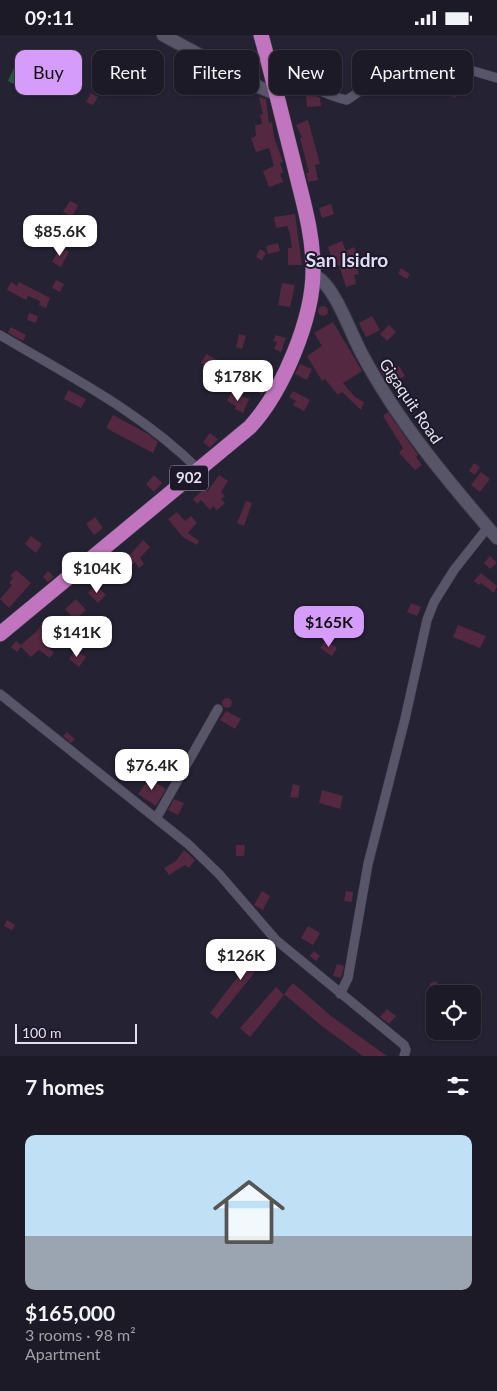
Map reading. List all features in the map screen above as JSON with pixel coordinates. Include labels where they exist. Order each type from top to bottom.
[{"type":"highway","name":"902","points":[[261,35],[269,63]]},
{"type":"highway","name":"902","points":[[0,635],[250,427],[269,404],[299,336],[310,299],[313,275],[308,220],[276,95]]},
{"type":"main road","points":[[163,35],[269,91]]},
{"type":"main road","name":"Gigaquit Road","points":[[313,275],[326,284],[368,365],[405,426],[497,538]]},
{"type":"street","points":[[332,95],[347,100],[373,82],[397,73],[412,58],[419,55],[497,78]]},
{"type":"street","points":[[0,335],[132,414],[165,439],[198,470]]},
{"type":"street","points":[[340,994],[348,978],[368,864],[405,719],[426,619],[454,570],[488,527]]},
{"type":"street","points":[[0,694],[157,817],[219,874],[276,940],[404,1045],[406,1050],[404,1056]]},
{"type":"street","points":[[157,817],[218,709]]},
{"type":"green space","points":[[15,65],[15,84],[8,81]]},
{"type":"building","points":[[91,93],[98,97],[93,105],[86,102]]},
{"type":"building","points":[[314,95],[320,98],[321,106],[307,107],[306,96]]},
{"type":"building","points":[[259,97],[266,99],[269,123],[272,122],[274,137],[283,162],[280,163],[283,172],[280,174],[283,182],[269,187],[263,171],[274,166],[269,148],[256,152],[251,138],[256,136],[255,125],[262,124],[260,115],[263,114]]},
{"type":"building","points":[[308,120],[320,164],[315,165],[318,180],[308,182],[306,173],[309,173],[300,138],[302,138],[296,125]]},
{"type":"building","points":[[70,201],[78,205],[72,217],[63,212]]},
{"type":"building","points":[[331,204],[334,214],[322,218],[319,208]]},
{"type":"building","points":[[295,214],[302,265],[288,265],[288,248],[292,248],[290,234],[287,226],[276,228],[274,217]]},
{"type":"building","points":[[342,241],[346,251],[354,247],[359,258],[355,259],[359,274],[354,275],[356,284],[346,287],[339,265],[335,267],[328,247]]},
{"type":"building","points":[[278,243],[280,251],[268,254],[266,246]]},
{"type":"building","points":[[60,247],[69,252],[61,267],[52,262]]},
{"type":"building","points":[[260,249],[266,253],[262,260],[256,257]]},
{"type":"building","points":[[401,268],[410,274],[407,279],[398,274]]},
{"type":"building","points":[[56,280],[64,284],[60,292],[52,288]]},
{"type":"building","points":[[11,282],[17,286],[19,282],[50,298],[46,308],[39,305],[40,301],[28,296],[26,300],[7,290]]},
{"type":"building","points":[[282,283],[295,285],[290,307],[278,305]]},
{"type":"building","points":[[323,306],[328,311],[323,316],[318,311]]},
{"type":"building","points":[[29,313],[38,316],[36,323],[27,320]]},
{"type":"building","points":[[372,316],[380,330],[366,337],[359,323]]},
{"type":"building","points":[[333,322],[362,371],[343,383],[355,397],[364,402],[361,410],[342,392],[338,395],[325,379],[322,381],[307,356],[322,346],[314,333]]},
{"type":"building","points":[[389,325],[396,332],[387,341],[380,334]]},
{"type":"building","points":[[11,327],[26,335],[23,341],[8,333]]},
{"type":"building","points":[[239,334],[246,336],[242,349],[236,347]]},
{"type":"building","points":[[276,335],[286,338],[281,352],[274,349],[277,342],[273,341]]},
{"type":"building","points":[[206,354],[220,361],[215,371],[201,363]]},
{"type":"building","points":[[386,360],[395,368],[399,366],[405,376],[389,385],[379,368]]},
{"type":"building","points":[[261,362],[273,367],[262,395],[244,381],[248,372],[256,374]]},
{"type":"building","points":[[300,364],[312,369],[307,380],[295,374]]},
{"type":"building","points":[[68,390],[86,399],[81,408],[64,399]]},
{"type":"building","points":[[293,391],[310,400],[304,411],[293,405],[296,401],[289,397]]},
{"type":"building","points":[[232,392],[249,399],[243,413],[235,409],[236,406],[227,401]]},
{"type":"building","points":[[388,412],[418,455],[416,457],[422,465],[415,470],[399,453],[403,448],[383,416]]},
{"type":"building","points":[[113,415],[148,434],[158,442],[153,453],[106,428]]},
{"type":"building","points":[[210,433],[218,439],[210,448],[203,442]]},
{"type":"building","points":[[474,463],[480,467],[475,475],[469,471]]},
{"type":"building","points":[[481,472],[490,479],[480,492],[471,485]]},
{"type":"building","points":[[154,475],[162,483],[154,492],[146,484]]},
{"type":"building","points":[[219,475],[228,481],[221,492],[225,496],[221,499],[225,503],[217,510],[213,506],[210,510],[201,500],[197,504],[193,499],[205,488],[207,492]]},
{"type":"building","points":[[246,501],[252,503],[244,526],[237,523]]},
{"type":"building","points":[[177,512],[185,521],[191,516],[197,523],[188,533],[199,541],[197,545],[183,537],[168,519]]},
{"type":"building","points":[[95,517],[103,528],[94,535],[86,524]]},
{"type":"building","points":[[31,536],[42,544],[36,553],[25,544]]},
{"type":"building","points":[[143,540],[150,547],[140,558],[144,564],[139,568],[135,562],[121,575],[113,567],[128,553],[130,555]]},
{"type":"building","points":[[490,556],[497,563],[490,569],[484,563]]},
{"type":"building","points":[[16,570],[31,583],[9,608],[0,599],[12,585],[9,583],[13,578],[10,576]]},
{"type":"building","points":[[48,571],[54,577],[48,582],[43,577]]},
{"type":"building","points":[[481,573],[497,586],[494,593],[481,583],[479,585],[474,581]]},
{"type":"building","points":[[96,585],[106,595],[98,603],[88,593]]},
{"type":"building","points":[[76,599],[86,610],[75,620],[65,609]]},
{"type":"building","points":[[411,603],[421,607],[417,616],[407,612]]},
{"type":"building","points":[[42,622],[53,630],[43,644],[54,652],[50,658],[39,650],[31,657],[21,647],[17,652],[11,647],[16,641],[21,645],[38,630]]},
{"type":"building","points":[[458,625],[486,636],[480,648],[453,637]]},
{"type":"building","points":[[326,640],[337,648],[332,656],[320,648]]},
{"type":"building","points":[[75,650],[86,657],[79,667],[69,659]]},
{"type":"building","points":[[227,698],[232,703],[227,708],[222,703]]},
{"type":"building","points":[[226,711],[241,719],[235,729],[220,720]]},
{"type":"building","points":[[67,732],[75,739],[71,743],[63,736]]},
{"type":"building","points":[[151,776],[158,781],[156,783],[166,789],[156,806],[138,794]]},
{"type":"building","points":[[293,784],[300,786],[298,798],[290,797]]},
{"type":"building","points":[[322,790],[343,796],[340,809],[319,803]]},
{"type":"building","points":[[174,799],[184,803],[178,815],[168,810]]},
{"type":"building","points":[[236,845],[245,845],[244,856],[236,856]]},
{"type":"building","points":[[184,850],[195,860],[189,868],[185,865],[169,875],[164,868],[176,861]]},
{"type":"building","points":[[262,891],[270,896],[263,910],[254,905]]},
{"type":"building","points":[[346,891],[353,892],[352,902],[344,901]]},
{"type":"building","points":[[7,920],[15,925],[12,930],[4,926]]},
{"type":"building","points":[[308,926],[320,933],[313,945],[301,938]]},
{"type":"building","points":[[263,944],[272,951],[217,1019],[210,1013]]},
{"type":"building","points":[[314,951],[320,956],[316,961],[310,956]]},
{"type":"building","points":[[337,964],[344,966],[341,978],[333,976]]},
{"type":"building","points":[[436,981],[439,985],[430,985]]},
{"type":"building","points":[[293,983],[331,1016],[387,1056],[363,1056],[323,1027],[284,994]]},
{"type":"building","points":[[276,987],[284,995],[250,1037],[240,1028]]},
{"type":"building","points":[[387,1009],[396,1016],[389,1024],[380,1017]]},
{"type":"district","name":"San Isidro","points":[[347,260]]}]
